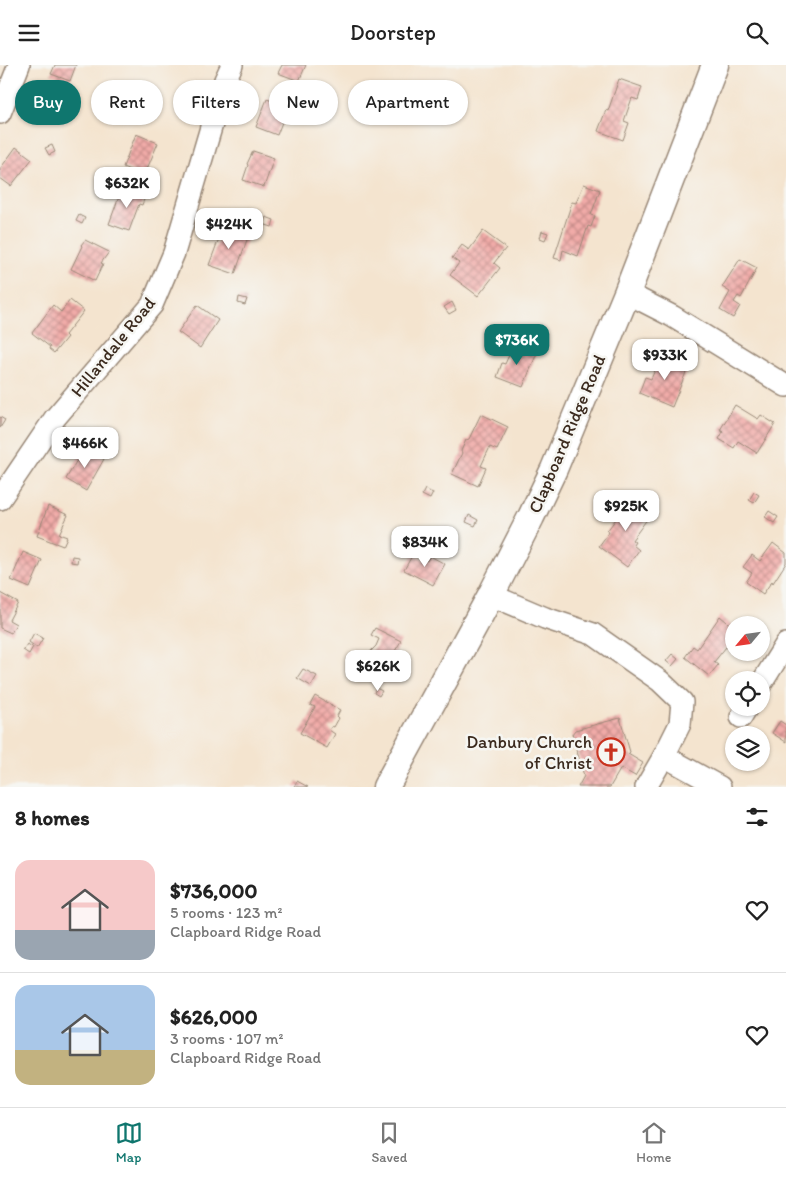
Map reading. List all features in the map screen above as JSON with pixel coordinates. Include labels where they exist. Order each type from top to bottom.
[{"type":"main road","name":"Clapboard Ridge Road","points":[[386,787],[491,595],[554,469],[627,293],[715,65]]},
{"type":"street","points":[[0,113],[19,65]]},
{"type":"street","name":"Hillandale Road","points":[[0,499],[55,418],[152,305],[174,253],[225,80],[232,65]]},
{"type":"street","points":[[627,293],[672,316],[786,386]]},
{"type":"street","points":[[491,595],[545,618],[593,634],[660,681],[682,702],[680,724],[646,787]]},
{"type":"street","points":[[769,671],[786,645]]},
{"type":"street","points":[[664,756],[720,787]]},
{"type":"building","points":[[55,65],[76,65],[70,80],[51,74]]},
{"type":"building","points":[[282,65],[306,65],[299,80],[278,73]]},
{"type":"building","points":[[619,79],[642,87],[638,100],[632,98],[624,121],[629,123],[623,140],[598,131],[606,110],[608,111]]},
{"type":"building","points":[[267,99],[269,100],[269,125],[281,125],[277,135],[256,127],[259,125],[259,119]]},
{"type":"building","points":[[136,134],[158,143],[144,176],[123,167]]},
{"type":"building","points":[[52,145],[55,152],[49,155],[45,148]]},
{"type":"building","points":[[16,147],[32,159],[11,186],[0,178],[0,169]]},
{"type":"building","points":[[253,151],[274,158],[264,187],[243,180]]},
{"type":"building","points":[[584,184],[600,190],[591,215],[595,216],[591,227],[588,226],[578,256],[563,250],[561,260],[554,258],[572,202],[576,203]]},
{"type":"building","points":[[129,188],[146,194],[142,205],[139,204],[129,231],[109,224],[120,194],[126,196]]},
{"type":"building","points":[[79,215],[85,218],[82,224],[76,221]]},
{"type":"building","points":[[266,217],[274,220],[272,227],[263,224]]},
{"type":"building","points":[[224,225],[249,234],[235,274],[209,265]]},
{"type":"building","points":[[483,231],[506,248],[494,263],[500,268],[478,296],[450,275],[459,263],[452,258],[462,245],[469,250]]},
{"type":"building","points":[[542,231],[548,233],[545,240],[540,238]]},
{"type":"building","points":[[85,240],[109,252],[101,263],[103,264],[95,281],[71,269]]},
{"type":"building","points":[[740,259],[757,268],[741,298],[738,296],[734,302],[740,306],[733,318],[720,310],[730,292],[722,287]]},
{"type":"building","points":[[239,297],[247,299],[245,305],[238,303]]},
{"type":"building","points":[[70,300],[84,311],[65,335],[67,337],[54,353],[49,349],[50,347],[32,333],[53,305],[61,312]]},
{"type":"building","points":[[452,302],[456,310],[449,314],[444,307]]},
{"type":"building","points":[[197,305],[218,320],[200,348],[178,332]]},
{"type":"building","points":[[514,344],[537,353],[523,387],[497,377],[502,363],[505,364]]},
{"type":"building","points":[[662,354],[689,365],[672,407],[639,393],[645,377],[651,379]]},
{"type":"building","points":[[735,405],[758,419],[761,415],[775,424],[757,453],[738,441],[734,448],[719,439],[723,432],[720,430]]},
{"type":"building","points":[[481,414],[508,427],[497,450],[490,447],[481,466],[486,468],[478,486],[452,474],[466,440],[469,439]]},
{"type":"building","points":[[0,417],[5,420],[0,428]]},
{"type":"building","points":[[84,448],[104,459],[86,491],[66,479]]},
{"type":"building","points":[[425,489],[433,493],[430,499],[422,495]]},
{"type":"building","points":[[754,492],[759,495],[754,503],[749,500]]},
{"type":"building","points":[[633,496],[653,511],[632,540],[635,542],[633,545],[639,550],[627,567],[599,546],[609,532],[607,531]]},
{"type":"building","points":[[48,506],[68,515],[59,534],[67,537],[63,546],[37,536]]},
{"type":"building","points":[[769,511],[778,517],[774,523],[765,517]]},
{"type":"building","points":[[469,515],[478,520],[475,526],[466,522]]},
{"type":"building","points":[[773,543],[786,553],[786,563],[763,594],[746,582],[752,573],[743,567],[752,555],[760,561]]},
{"type":"building","points":[[23,552],[42,560],[30,588],[11,580]]},
{"type":"building","points":[[413,554],[427,561],[430,556],[445,564],[433,585],[404,570]]},
{"type":"building","points":[[72,556],[78,557],[77,563],[71,562]]},
{"type":"building","points":[[0,593],[18,603],[9,620],[16,624],[11,633],[0,628]]},
{"type":"building","points":[[720,616],[725,620],[725,648],[714,662],[718,665],[709,676],[685,657],[693,646],[697,649]]},
{"type":"building","points":[[375,628],[401,641],[393,655],[395,659],[383,678],[355,661],[358,656],[366,661],[369,653],[376,646],[379,639],[371,635]]},
{"type":"building","points":[[34,633],[43,638],[37,648],[29,642]]},
{"type":"building","points":[[27,644],[33,647],[29,654],[23,650]]},
{"type":"building","points":[[672,654],[678,659],[672,666],[666,661]]},
{"type":"building","points":[[303,669],[317,676],[311,686],[297,678]]},
{"type":"building","points":[[376,688],[382,691],[379,696],[374,693]]},
{"type":"building","points":[[315,696],[340,710],[337,716],[339,718],[334,727],[332,726],[329,730],[335,734],[327,748],[300,733],[315,707],[310,705]]},
{"type":"building","points":[[620,718],[630,752],[628,754],[643,763],[635,776],[621,768],[610,787],[578,787],[584,776],[572,734],[575,730]]},
{"type":"building","points":[[780,721],[786,725],[786,742],[772,733]]},
{"type":"building","points":[[297,781],[308,787],[294,787]]},
{"type":"place","name":"Danbury Church of Christ","points":[[611,752]]}]
